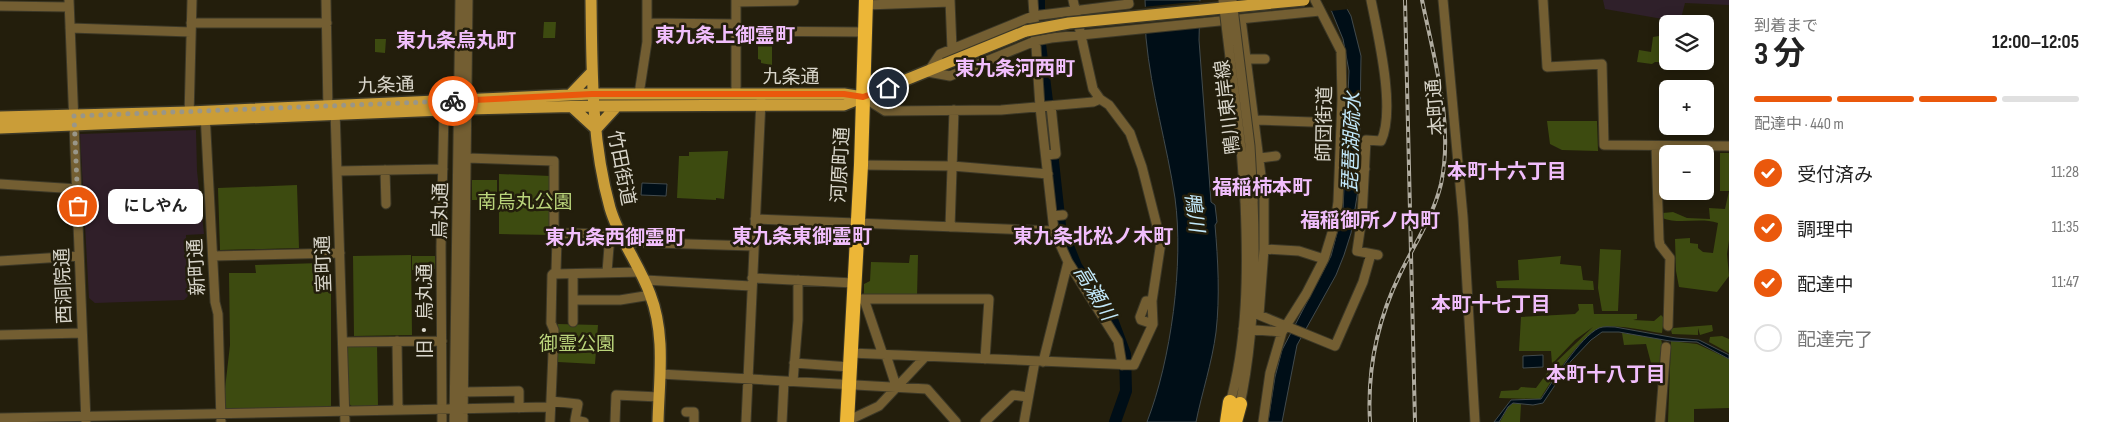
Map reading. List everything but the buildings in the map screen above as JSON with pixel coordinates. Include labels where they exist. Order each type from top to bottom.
[{"type":"highway","name":"河原町通","points":[[847,421],[850,360],[859,299],[854,283],[866,2]]},
{"type":"highway","points":[[1225,422],[1235,403]]},
{"type":"highway","points":[[1235,403],[1236,422]]},
{"type":"main road","name":"竹田街道","points":[[591,0],[592,94],[606,192],[618,237],[642,276],[651,295],[660,333],[658,422]]},
{"type":"main road","name":"九条通","points":[[0,128],[75,121],[571,101],[593,106],[761,100],[844,105],[1026,31],[1069,23],[1228,4],[1304,0]]},
{"type":"main road","points":[[614,94],[598,82],[592,72],[571,101],[596,129],[617,106]]},
{"type":"main road","name":"九条通","points":[[571,101],[592,94],[736,94],[761,100]]},
{"type":"main road","name":"九条通","points":[[332,110],[444,110],[462,105]]},
{"type":"main road","name":"九条通","points":[[0,117],[75,121]]},
{"type":"street","points":[[189,116],[192,0]]},
{"type":"street","name":"室町通","points":[[326,0],[332,110],[338,171],[345,422]]},
{"type":"street","name":"烏丸通","points":[[460,0],[462,105],[459,409],[463,422]]},
{"type":"street","name":"烏丸通","points":[[454,422],[463,392],[467,158],[462,105],[468,0]]},
{"type":"street","points":[[640,94],[648,23],[647,0]]},
{"type":"street","points":[[1024,422],[1028,397],[1068,262],[1066,247],[1054,231],[1048,174],[1050,155],[1046,106],[1035,41],[1032,0]]},
{"type":"street","points":[[1128,0],[1128,4],[1074,5],[1033,16],[940,54],[928,72],[950,76],[1035,41],[1320,11]]},
{"type":"street","points":[[1273,0],[1275,16]]},
{"type":"street","name":"師団街道","points":[[1263,422],[1270,373],[1286,328],[1324,259],[1335,222],[1342,167],[1341,51],[1315,0]]},
{"type":"street","points":[[1241,20],[1260,158],[1265,215],[1259,315],[1286,328],[1308,334],[1335,346],[1375,254],[1357,251],[1366,140],[1381,141],[1386,129],[1384,76],[1371,0]]},
{"type":"street","name":"本町通","points":[[1443,0],[1455,150],[1463,217],[1475,422]]},
{"type":"street","points":[[1543,0],[1548,67],[1602,64],[1604,144],[1729,146]]},
{"type":"street","points":[[736,94],[736,1],[794,1]]},
{"type":"street","points":[[866,2],[950,1],[952,49]]},
{"type":"street","points":[[0,6],[69,4]]},
{"type":"street","name":"西洞院通","points":[[69,4],[86,419]]},
{"type":"street","name":"鴨川東岸線","points":[[1228,4],[1241,148],[1249,201],[1246,264],[1247,329]]},
{"type":"street","points":[[794,363],[850,360],[884,355],[1134,364],[1153,324],[1152,301],[1156,266],[1160,260],[1159,230],[1130,133],[1109,105],[1100,99],[1093,89],[1074,5]]},
{"type":"street","points":[[70,28],[327,23]]},
{"type":"street","points":[[648,23],[865,32]]},
{"type":"street","points":[[1246,59],[1265,59]]},
{"type":"street","points":[[863,97],[885,111],[1046,106],[1092,102],[1100,99]]},
{"type":"street","points":[[746,422],[751,282],[761,100]]},
{"type":"street","name":"旧・烏丸通","points":[[442,422],[442,169],[444,110]]},
{"type":"street","points":[[950,227],[954,110]]},
{"type":"street","name":"新町通","points":[[205,115],[215,302],[218,314],[221,418]]},
{"type":"street","points":[[1255,120],[1312,122]]},
{"type":"street","points":[[1656,146],[1660,245],[1670,258],[1668,326]]},
{"type":"street","points":[[1260,158],[1276,156]]},
{"type":"street","points":[[467,158],[554,161],[554,230],[557,233],[555,274],[552,275],[551,323],[554,333],[550,422]]},
{"type":"street","points":[[860,165],[952,166],[1048,174]]},
{"type":"street","points":[[1342,167],[1364,169]]},
{"type":"street","points":[[338,171],[442,169]]},
{"type":"street","points":[[385,170],[386,204]]},
{"type":"street","points":[[0,184],[78,189]]},
{"type":"street","points":[[1053,216],[1063,215]]},
{"type":"street","points":[[755,219],[856,225],[1054,231]]},
{"type":"street","points":[[557,233],[754,246]]},
{"type":"street","points":[[607,272],[618,237]]},
{"type":"street","points":[[1264,249],[1298,251],[1324,259]]},
{"type":"street","points":[[213,256],[340,253]]},
{"type":"street","points":[[0,261],[79,256]]},
{"type":"street","points":[[1068,262],[1118,341],[1125,365]]},
{"type":"street","points":[[555,274],[607,272],[642,276],[751,282],[798,280],[854,283]]},
{"type":"street","points":[[573,274],[573,322]]},
{"type":"street","points":[[782,422],[788,381],[794,363],[798,320],[798,280]]},
{"type":"street","points":[[573,300],[620,300],[651,295]]},
{"type":"street","points":[[897,386],[859,299],[989,299],[984,359]]},
{"type":"street","points":[[1235,403],[1247,329],[1286,328]]},
{"type":"street","points":[[0,335],[82,333]]},
{"type":"street","points":[[397,341],[398,410]]},
{"type":"street","points":[[343,342],[442,341]]},
{"type":"street","points":[[1660,422],[1666,347]]},
{"type":"street","points":[[847,421],[880,406],[925,357]]},
{"type":"street","points":[[660,374],[927,389],[956,422]]},
{"type":"street","points":[[463,392],[519,391],[519,408]]},
{"type":"street","points":[[615,422],[616,395],[659,397]]},
{"type":"street","points":[[985,422],[1013,395],[1028,397]]},
{"type":"street","points":[[0,418],[255,418],[345,411],[519,408],[551,404],[578,404],[575,420],[584,422]]},
{"type":"street","points":[[686,412],[694,412],[694,422]]},
{"type":"shaded area","points":[[1603,0],[1729,0],[1729,5],[1685,3],[1682,15],[1659,15],[1659,18],[1605,9]]},
{"type":"shaded area","points":[[196,130],[197,171],[204,234],[186,235],[188,296],[184,300],[95,303],[89,298],[80,134]]},
{"type":"green space","points":[[544,22],[556,22],[555,38],[543,38]]},
{"type":"green space","points":[[1659,36],[1659,62],[1652,64],[1637,62],[1639,50],[1651,52],[1653,37]]},
{"type":"green space","points":[[375,39],[386,39],[385,53],[375,52]]},
{"type":"green space","points":[[758,44],[772,44],[772,65],[761,63],[761,60],[758,59]]},
{"type":"green space","points":[[1547,121],[1597,121],[1598,151],[1562,150],[1550,144]]},
{"type":"green space","points":[[728,151],[724,199],[677,198],[679,156],[689,156],[689,152]]},
{"type":"green space","points":[[1720,153],[1729,153],[1729,191],[1720,191]]},
{"type":"green space","name":"南烏丸公園","points":[[499,174],[551,176],[552,235],[499,234]]},
{"type":"green space","points":[[472,180],[497,180],[497,200],[472,200]]},
{"type":"green space","points":[[297,185],[299,248],[220,250],[218,188]]},
{"type":"green space","points":[[1729,191],[1729,240],[1727,254],[1729,276],[1717,292],[1679,287],[1676,271],[1675,239],[1690,238],[1690,243],[1698,244],[1698,248],[1703,252],[1713,253],[1718,223],[1711,221],[1669,220],[1662,218],[1663,213],[1673,212],[1687,218],[1710,219],[1709,208],[1725,209]]},
{"type":"green space","points":[[1600,249],[1621,250],[1618,311],[1602,311],[1598,288]]},
{"type":"green space","points":[[411,255],[412,335],[354,336],[353,256]]},
{"type":"green space","points":[[910,255],[918,255],[917,297],[864,295],[864,284],[870,281],[871,262],[909,263]]},
{"type":"green space","points":[[412,256],[435,256],[435,269],[412,270]]},
{"type":"green space","points":[[1561,256],[1560,264],[1581,266],[1583,280],[1593,281],[1594,290],[1497,288],[1496,281],[1519,280],[1518,260]]},
{"type":"green space","points":[[321,263],[331,272],[331,407],[226,410],[223,406],[230,345],[229,273],[256,273],[255,265]]},
{"type":"green space","points":[[1578,304],[1593,304],[1594,314],[1637,314],[1637,319],[1633,320],[1654,321],[1661,315],[1664,318],[1662,333],[1614,326],[1600,328],[1575,349],[1540,399],[1499,398],[1501,391],[1518,390],[1521,387],[1536,388],[1553,365],[1593,327],[1575,340],[1552,364],[1551,351],[1519,351],[1521,317],[1575,314],[1579,310]]},
{"type":"green space","name":"御霊公園","points":[[558,324],[598,325],[595,364],[558,362],[556,360]]},
{"type":"green space","points":[[1712,325],[1713,331],[1700,335],[1698,328],[1698,335],[1672,334],[1671,330],[1673,328]]},
{"type":"green space","points":[[1622,333],[1661,338],[1663,350],[1661,363],[1651,363],[1646,344],[1624,345]]},
{"type":"green space","points":[[1722,336],[1729,339],[1729,353],[1709,342],[1710,337]]},
{"type":"green space","points":[[1671,341],[1697,344],[1729,359],[1729,408],[1694,409],[1694,422],[1668,422]]},
{"type":"green space","points":[[377,344],[378,407],[353,407],[348,403],[346,347],[349,345]]},
{"type":"green space","points":[[1513,403],[1521,404],[1520,422],[1500,422],[1508,407]]},
{"type":"water","name":"鴨川","points":[[1145,0],[1200,0],[1199,40],[1211,202],[1215,205],[1217,222],[1215,225],[1218,292],[1214,344],[1196,422],[1147,422],[1163,370],[1169,341],[1178,252],[1175,198],[1148,58]]},
{"type":"water","name":"琵琶湖疏水","points":[[1327,0],[1342,0],[1351,16],[1361,56],[1359,184],[1351,233],[1344,255],[1336,275],[1297,345],[1282,422],[1268,422],[1275,377],[1282,350],[1331,256],[1343,210],[1349,71],[1343,39]]},
{"type":"water","points":[[642,183],[667,184],[666,196],[641,195]]},
{"type":"water","points":[[1615,327],[1676,338],[1699,340],[1729,355],[1729,359],[1697,342],[1670,341],[1619,332],[1602,332],[1591,340],[1571,361],[1543,403],[1533,405],[1513,403],[1508,407],[1499,422],[1494,422],[1511,400],[1541,399],[1567,360],[1584,340],[1599,328]]},
{"type":"water","points":[[1543,355],[1543,367],[1523,368],[1523,356]]},
{"type":"pier","points":[[1324,0],[1345,0],[1349,9],[1331,11]]},
{"type":"pier","points":[[1202,1],[1203,20],[1144,25],[1143,7]]},
{"type":"waterway","name":"高瀬川","points":[[1039,0],[1039,14]]},
{"type":"waterway","name":"高瀬川","points":[[1040,44],[1049,118]]},
{"type":"waterway","name":"高瀬川","points":[[1051,143],[1060,226],[1076,266],[1113,322],[1125,354],[1126,391],[1115,422]]},
{"type":"railway","points":[[1405,0],[1415,422]]},
{"type":"railway","points":[[1370,422],[1369,403],[1372,365],[1385,310],[1400,274],[1438,196],[1444,161],[1445,138],[1441,92],[1422,0]]},
{"type":"way so far","points":[[78,206],[74,116],[453,101]]},
{"type":"place","name":"にしやん","points":[[78,206]]},
{"type":"district","name":"東九条上御霊町","points":[[725,36]]},
{"type":"district","name":"東九条烏丸町","points":[[456,41]]},
{"type":"district","name":"東九条河西町","points":[[1015,69]]},
{"type":"district","name":"本町十六丁目","points":[[1507,172]]},
{"type":"district","name":"福稲柿本町","points":[[1262,188]]},
{"type":"district","name":"福稲御所ノ内町","points":[[1370,221]]},
{"type":"district","name":"東九条東御霊町","points":[[802,237]]},
{"type":"district","name":"東九条北松ノ木町","points":[[1093,237]]},
{"type":"district","name":"東九条西御霊町","points":[[615,238]]},
{"type":"district","name":"本町十七丁目","points":[[1491,305]]},
{"type":"district","name":"本町十八丁目","points":[[1606,375]]},
{"type":"route","points":[[453,101],[592,94],[844,94],[863,97],[888,88]]}]
